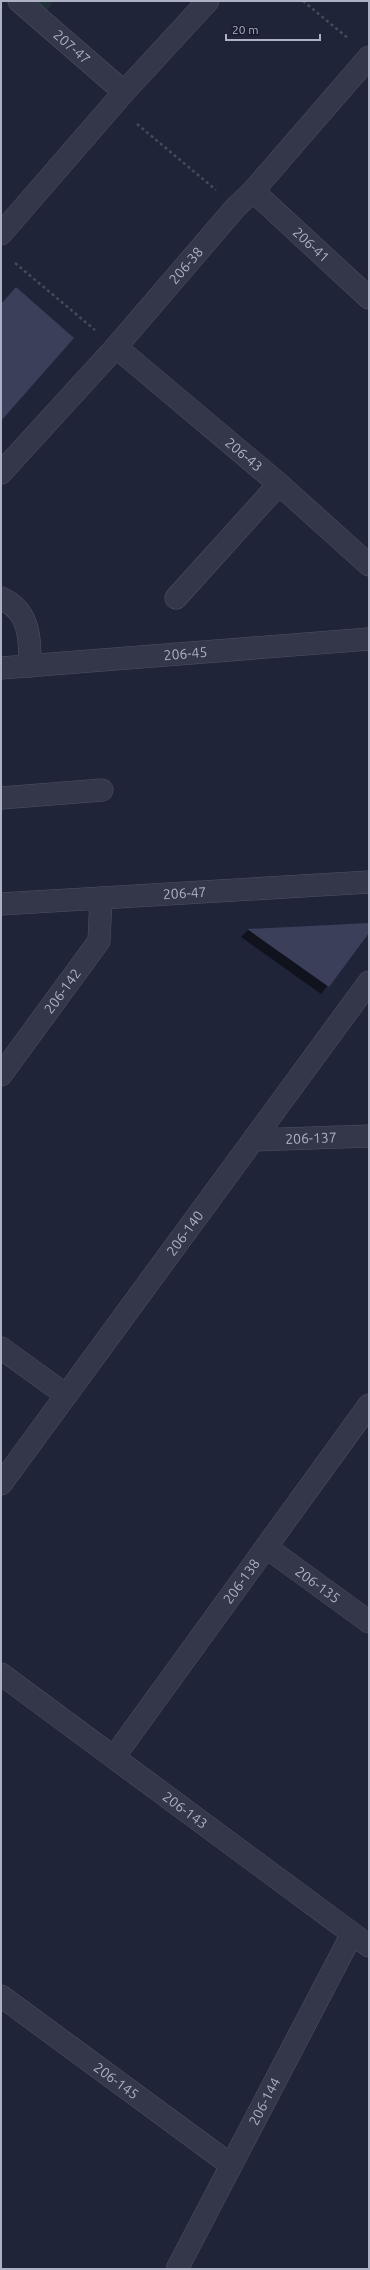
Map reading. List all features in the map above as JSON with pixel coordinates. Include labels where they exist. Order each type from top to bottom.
[{"type":"street","name":"207-47","points":[[20,1],[124,92]]},
{"type":"street","points":[[1,234],[124,92],[208,1]]},
{"type":"street","name":"206-38","points":[[1,473],[116,346],[236,207],[253,191],[369,57]]},
{"type":"street","name":"206-41","points":[[253,191],[369,298]]},
{"type":"street","name":"206-43","points":[[116,346],[279,484],[369,564]]},
{"type":"street","points":[[176,598],[279,484]]},
{"type":"street","points":[[1,598],[12,603],[25,619],[30,643],[30,666]]},
{"type":"street","name":"206-45","points":[[1,668],[369,639]]},
{"type":"street","points":[[1,798],[102,790]]},
{"type":"street","name":"206-47","points":[[1,904],[369,882]]},
{"type":"street","name":"206-142","points":[[1,1075],[99,941],[101,898]]},
{"type":"street","name":"206-140","points":[[1,1484],[369,982]]},
{"type":"street","name":"206-137","points":[[254,1140],[369,1136]]},
{"type":"street","points":[[1,1348],[66,1395]]},
{"type":"street","name":"206-138","points":[[114,1758],[369,1405]]},
{"type":"street","name":"206-135","points":[[266,1547],[369,1622]]},
{"type":"street","name":"206-143","points":[[1,1674],[361,1940]]},
{"type":"street","name":"206-144","points":[[176,2269],[231,2165],[361,1940]]},
{"type":"street","name":"206-145","points":[[1,1996],[231,2165]]},
{"type":"path","points":[[303,1],[351,40]]},
{"type":"path","points":[[137,124],[236,207]]},
{"type":"path","points":[[14,263],[116,346]]},
{"type":"shaded area","points":[[27,1],[54,1],[43,16]]},
{"type":"building","points":[[16,287],[74,338],[1,421],[1,304]]},
{"type":"building","points":[[369,923],[369,933],[329,987],[247,929]]}]
